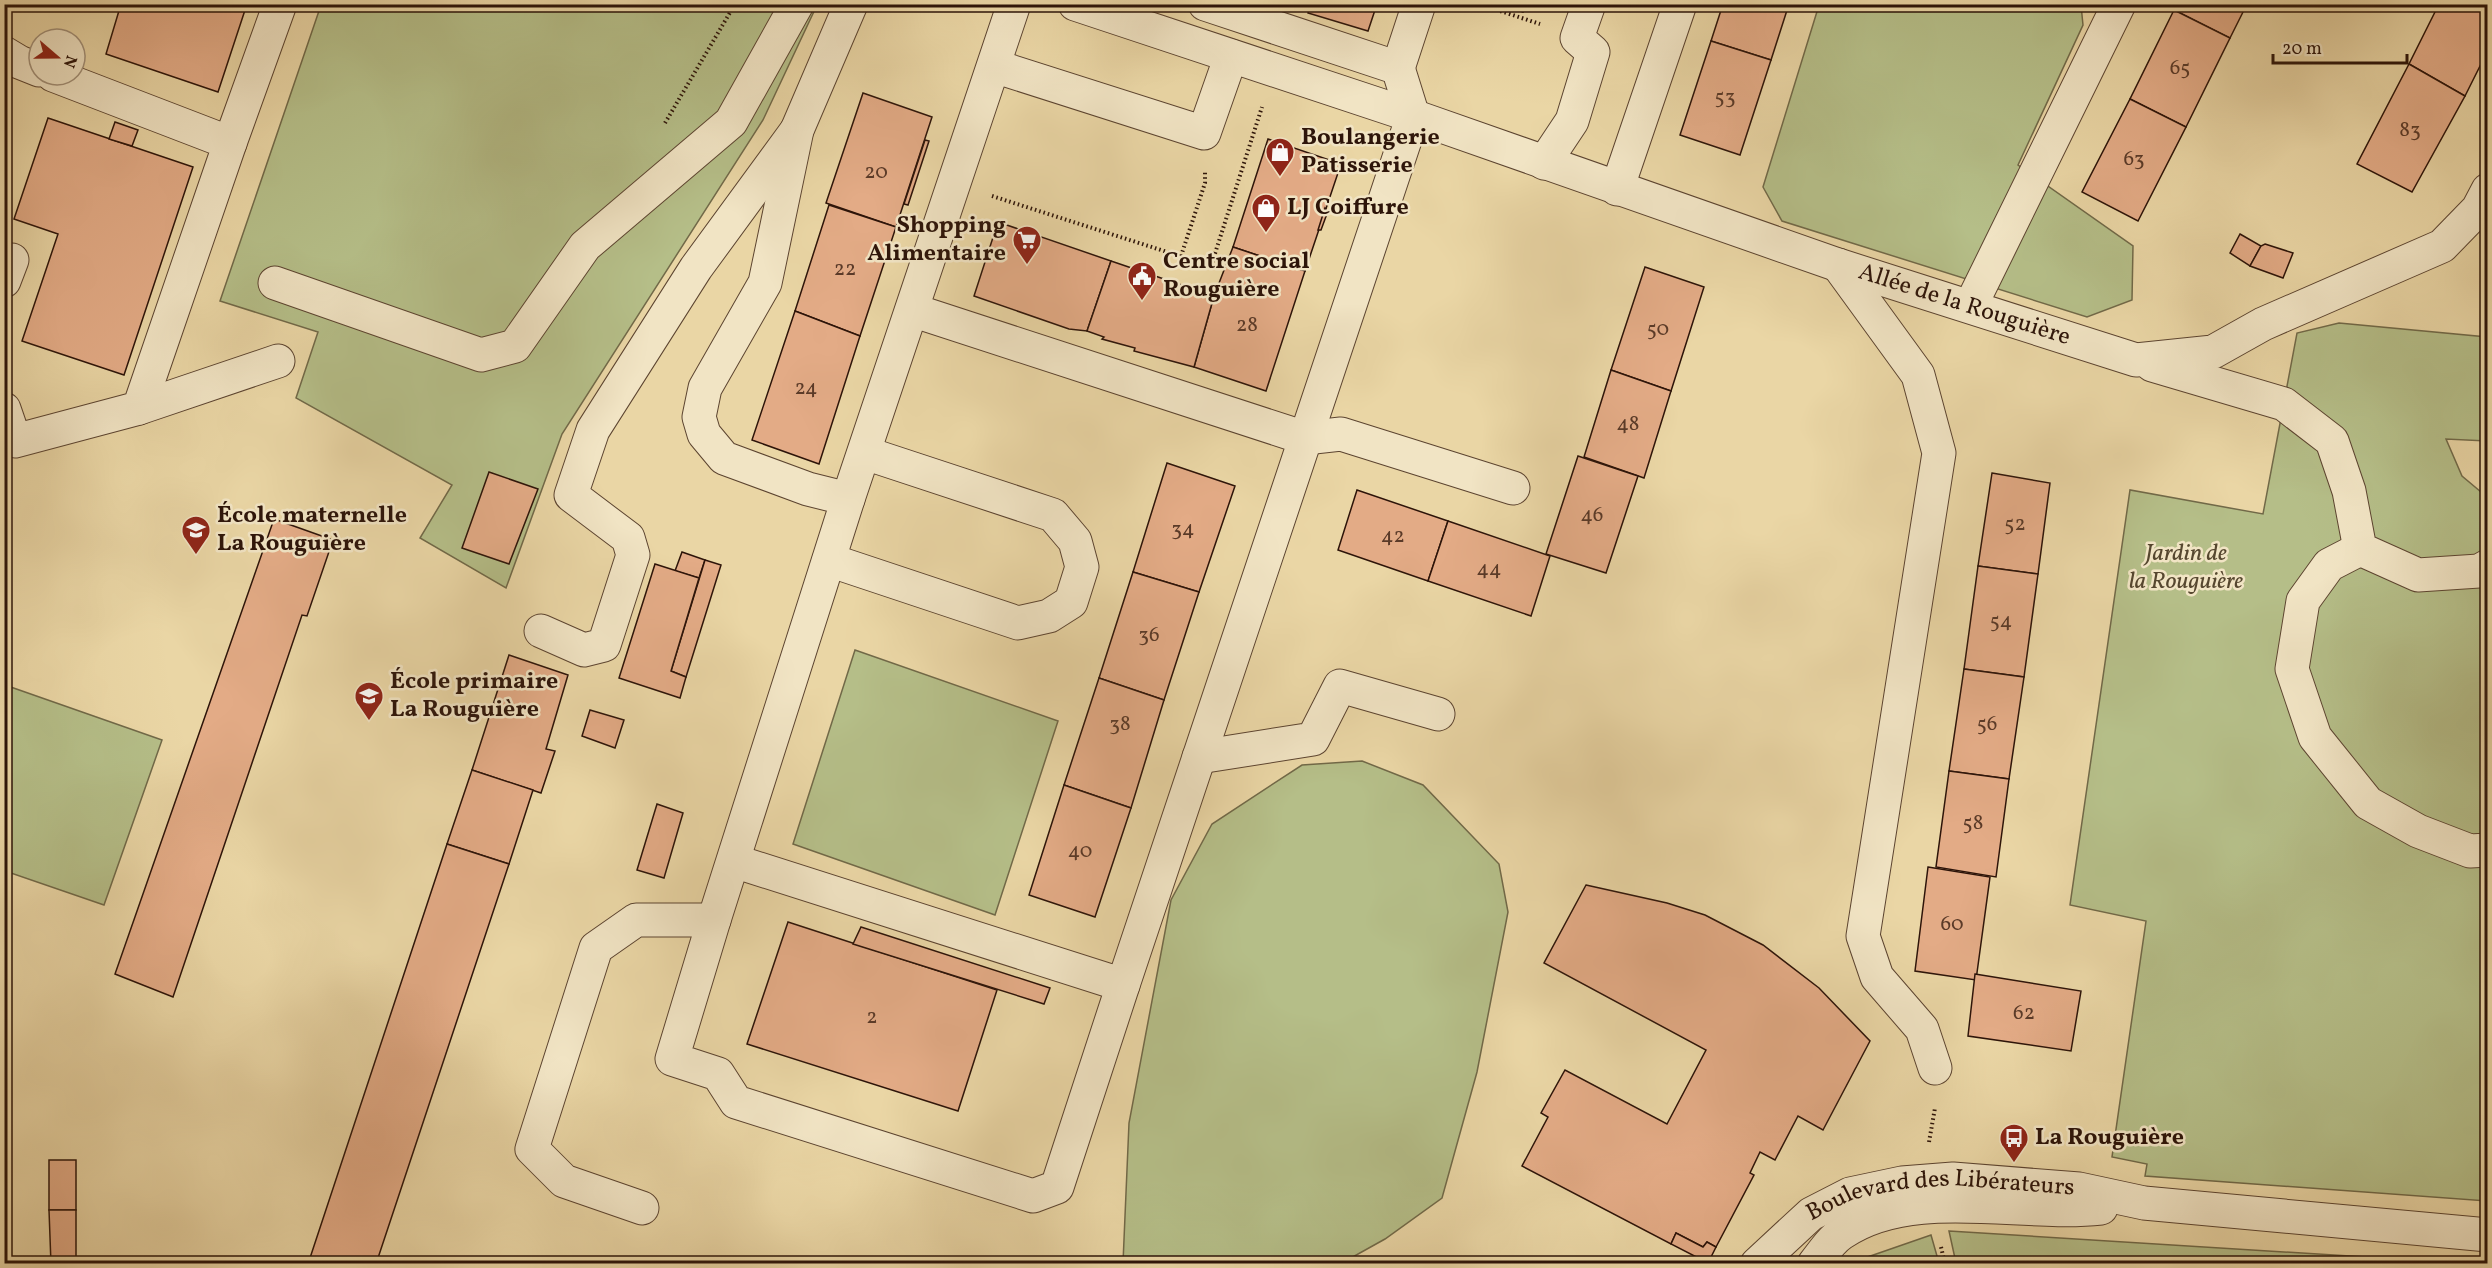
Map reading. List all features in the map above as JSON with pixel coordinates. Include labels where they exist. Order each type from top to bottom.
[{"type":"street","points":[[139,408],[280,4]]},
{"type":"street","points":[[275,283],[481,355],[515,346],[585,246],[731,122],[797,4]]},
{"type":"street","points":[[848,499],[808,489],[724,458],[704,434],[699,417],[705,388],[765,283],[797,130],[851,4]]},
{"type":"street","points":[[1014,4],[848,499],[672,1059],[718,1074],[736,1102],[1033,1196],[1057,1187],[1413,116],[1398,68],[1419,4]]},
{"type":"street","points":[[1075,4],[1413,116]]},
{"type":"street","points":[[1205,4],[1398,68]]},
{"type":"street","points":[[1544,164],[1572,121],[1593,52],[1577,38],[1588,4]]},
{"type":"street","points":[[1617,189],[1680,4]]},
{"type":"street","points":[[1971,305],[2111,11]]},
{"type":"street","points":[[4,53],[27,64]]},
{"type":"street","points":[[994,66],[1204,133],[1231,56]]},
{"type":"street","points":[[84,87],[230,143]]},
{"type":"street","name":"Allée de la Rouguière","points":[[1413,116],[1544,164],[1838,265],[1971,305],[2136,360],[2213,352],[2263,324],[2442,246],[2478,209],[2487,190]]},
{"type":"street","points":[[541,631],[584,650],[604,645],[633,555],[628,538],[570,495],[593,430],[696,268],[797,130]]},
{"type":"street","points":[[1838,265],[1918,375],[1939,453],[1863,936],[1877,977],[1922,1029],[1935,1068]]},
{"type":"street","points":[[912,310],[1305,438],[1341,434],[1513,488]]},
{"type":"street","points":[[2136,360],[2284,404],[2332,441],[2349,491],[2360,549]]},
{"type":"street","points":[[4,409],[15,441],[139,408],[278,361]]},
{"type":"street","points":[[829,560],[1018,623],[1049,616],[1071,602],[1082,567],[1075,541],[1053,515],[865,453]]},
{"type":"street","points":[[2360,549],[2418,575],[2479,571],[2487,566]]},
{"type":"street","points":[[2360,549],[2328,565],[2303,601],[2292,669],[2315,737],[2368,803],[2418,831],[2470,851],[2487,850]]},
{"type":"street","points":[[1199,757],[1313,739],[1340,686],[1438,714]]},
{"type":"street","points":[[734,861],[1123,984]]},
{"type":"street","points":[[642,1208],[564,1181],[532,1149],[596,948],[636,920],[714,920]]},
{"type":"street","name":"Boulevard des Libérateurs","points":[[1757,1263],[1811,1214],[1850,1194],[1902,1183],[1953,1179],[2079,1189],[2144,1203],[2487,1235]]},
{"type":"street","name":"Boulevard des Libérateurs","points":[[1814,1263],[1841,1233],[1869,1221],[1908,1209],[1954,1206],[2071,1211],[2144,1203]]},
{"type":"street","points":[[1786,1263],[1792,1246],[1811,1214]]},
{"type":"path","points":[[1479,4],[1538,23]]},
{"type":"path","points":[[988,195],[1211,266],[1274,70]]},
{"type":"path","points":[[1181,256],[1205,183]]},
{"type":"green space","points":[[321,5],[817,5],[763,120],[562,434],[506,588],[420,538],[452,485],[296,398],[318,332],[220,301]]},
{"type":"green space","points":[[1819,5],[2081,5],[2083,25],[2018,165],[2133,246],[2132,300],[2087,317],[1782,221],[1763,187]]},
{"type":"green space","name":"Jardin de la Rouguière","points":[[2339,323],[2487,337],[2487,441],[2446,439],[2462,476],[2487,497],[2487,1201],[2145,1176],[2147,1164],[2112,1157],[2146,921],[2070,905],[2130,490],[2263,514],[2297,333]]},
{"type":"green space","points":[[855,650],[1058,721],[995,915],[793,844]]},
{"type":"green space","points":[[5,685],[162,740],[104,905],[5,871]]},
{"type":"green space","points":[[1362,761],[1423,785],[1499,864],[1508,912],[1477,1072],[1442,1198],[1385,1239],[1342,1263],[1123,1263],[1129,1123],[1171,900],[1212,824],[1302,765]]},
{"type":"green space","points":[[1949,1231],[2446,1262],[2452,1263],[1956,1263]]},
{"type":"green space","points":[[1931,1235],[1939,1263],[1852,1263],[1856,1261]]},
{"type":"building","points":[[121,4],[247,4],[218,92],[106,54]]},
{"type":"building","points":[[1310,4],[1377,4],[1368,31],[1308,13]]},
{"type":"building","points":[[1501,4],[1526,4],[1523,12]]},
{"type":"building","points":[[1723,4],[1789,4],[1771,60],[1711,41]]},
{"type":"building","points":[[2177,4],[2247,4],[2230,38],[2174,10]]},
{"type":"building","points":[[2439,4],[2488,5],[2488,50],[2465,96],[2409,64]]},
{"type":"building","points":[[2174,10],[2230,38],[2186,127],[2130,99]]},
{"type":"building","points":[[1711,41],[1771,60],[1740,155],[1680,135]]},
{"type":"building","points":[[2409,64],[2465,96],[2412,192],[2357,164]]},
{"type":"building","points":[[863,93],[932,117],[896,227],[826,203]]},
{"type":"building","points":[[2130,99],[2186,127],[2138,221],[2082,192]]},
{"type":"building","points":[[48,118],[193,167],[124,375],[22,341],[58,234],[14,219]]},
{"type":"building","points":[[115,122],[138,130],[132,146],[109,139]]},
{"type":"building","points":[[1268,139],[1341,164],[1305,271],[1233,247]]},
{"type":"building","points":[[925,140],[929,141],[908,205],[904,204]]},
{"type":"building","points":[[829,205],[896,227],[860,336],[795,311]]},
{"type":"building","points":[[1325,208],[1328,211],[1321,230],[1318,230]]},
{"type":"building","points":[[998,222],[1111,261],[1087,331],[1069,329],[974,296]]},
{"type":"building","points":[[2240,234],[2261,246],[2250,266],[2230,253]]},
{"type":"building","points":[[2265,244],[2293,253],[2283,278],[2250,266],[2261,246]]},
{"type":"building","points":[[1233,247],[1305,271],[1266,391],[1194,367],[1214,296]]},
{"type":"building","points":[[1111,261],[1214,296],[1194,367],[1134,351],[1135,348],[1102,339],[1104,337],[1087,331]]},
{"type":"building","points":[[1645,267],[1704,287],[1671,391],[1611,370]]},
{"type":"building","points":[[795,311],[860,336],[819,464],[752,440]]},
{"type":"building","points":[[1611,370],[1671,391],[1644,478],[1584,457]]},
{"type":"building","points":[[1578,456],[1638,476],[1606,573],[1546,554]]},
{"type":"building","points":[[1167,463],[1235,486],[1199,592],[1133,572]]},
{"type":"building","points":[[489,472],[538,489],[509,564],[462,548]]},
{"type":"building","points":[[1992,473],[2050,483],[2038,574],[1978,566]]},
{"type":"building","points":[[1357,490],[1448,521],[1428,581],[1338,550]]},
{"type":"building","points":[[274,519],[333,540],[307,616],[302,615],[173,997],[115,974]]},
{"type":"building","points":[[1448,521],[1550,556],[1531,616],[1428,581]]},
{"type":"building","points":[[682,552],[705,560],[699,578],[675,571]]},
{"type":"building","points":[[705,560],[721,565],[686,677],[671,671]]},
{"type":"building","points":[[655,564],[699,578],[671,671],[686,677],[680,698],[619,678]]},
{"type":"building","points":[[1978,566],[2038,574],[2024,677],[1964,669]]},
{"type":"building","points":[[1133,572],[1199,592],[1164,700],[1099,678]]},
{"type":"building","points":[[509,655],[568,675],[546,749],[555,751],[541,793],[472,770]]},
{"type":"building","points":[[1964,669],[2024,677],[2009,779],[1949,771]]},
{"type":"building","points":[[1099,678],[1164,700],[1131,808],[1064,785]]},
{"type":"building","points":[[590,710],[624,720],[615,748],[582,736]]},
{"type":"building","points":[[472,770],[533,790],[509,864],[447,844]]},
{"type":"building","points":[[1949,771],[2009,779],[1996,877],[1936,867]]},
{"type":"building","points":[[1064,785],[1131,808],[1095,917],[1029,895]]},
{"type":"building","points":[[657,804],[683,813],[664,878],[637,870]]},
{"type":"building","points":[[447,844],[509,864],[376,1264],[308,1264]]},
{"type":"building","points":[[1928,867],[1990,877],[1976,980],[1915,971]]},
{"type":"building","points":[[1586,885],[1667,903],[1705,915],[1763,945],[1819,988],[1870,1041],[1823,1130],[1798,1116],[1775,1160],[1760,1152],[1750,1173],[1754,1175],[1716,1247],[1707,1242],[1703,1247],[1676,1233],[1671,1244],[1522,1166],[1548,1117],[1541,1113],[1565,1070],[1667,1124],[1706,1050],[1544,963]]},
{"type":"building","points":[[788,922],[997,990],[958,1111],[747,1044]]},
{"type":"building","points":[[861,927],[1050,988],[1044,1004],[853,944]]},
{"type":"building","points":[[1975,974],[2081,991],[2071,1051],[1968,1036]]},
{"type":"building","points":[[49,1160],[76,1160],[76,1210],[49,1210]]},
{"type":"building","points":[[49,1210],[76,1210],[76,1264],[51,1264]]},
{"type":"building","points":[[1676,1233],[1703,1247],[1707,1242],[1716,1247],[1708,1263],[1671,1244]]},
{"type":"place","name":"Boulangerie Patisserie","points":[[1280,178]]},
{"type":"place","name":"LJ Coiffure","points":[[1266,234]]},
{"type":"place","name":"Shopping Alimentaire","points":[[1027,266]]},
{"type":"place","name":"Centre social Rouguière","points":[[1142,302]]},
{"type":"place","name":"École maternelle La Rouguière","points":[[196,556]]},
{"type":"place","name":"École primaire La Rouguière","points":[[369,722]]},
{"type":"place","name":"La Rouguière","points":[[2014,1164]]}]
